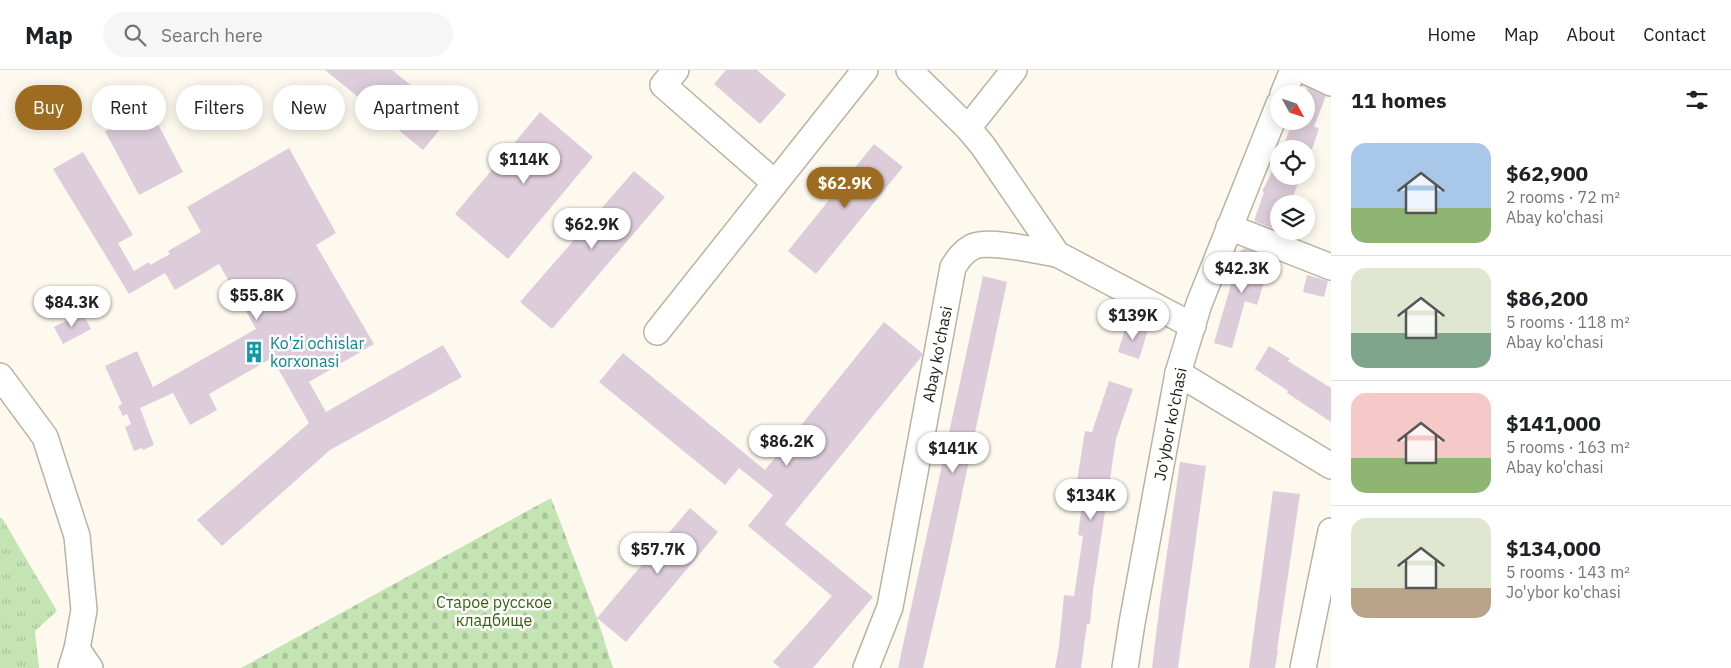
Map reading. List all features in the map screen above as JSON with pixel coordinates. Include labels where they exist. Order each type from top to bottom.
[{"type":"street","points":[[676,70],[663,86],[775,183]]},
{"type":"street","points":[[657,332],[865,70]]},
{"type":"street","points":[[909,70],[968,128],[983,146],[1057,254],[1194,326]]},
{"type":"street","points":[[968,128],[1014,70]]},
{"type":"street","points":[[1287,85],[1293,70]]},
{"type":"street","points":[[1303,70],[1331,83]]},
{"type":"street","name":"Jo'ybor ko'chasi","points":[[1125,668],[1178,373],[1194,326],[1199,304],[1270,126]]},
{"type":"street","points":[[1229,227],[1331,267]]},
{"type":"street","name":"Abay ko'chasi","points":[[866,668],[890,607],[953,266],[961,254],[973,246],[990,244],[1057,254]]},
{"type":"street","points":[[1178,373],[1331,466]]},
{"type":"street","points":[[0,376],[45,438],[77,536],[84,610],[79,662]]},
{"type":"street","points":[[1303,668],[1331,531]]},
{"type":"green space","name":"Старое русское кладбище","points":[[551,498],[597,618],[613,668],[241,668]]},
{"type":"green space","points":[[0,518],[2,518],[57,611],[35,631],[39,668],[0,668]]},
{"type":"building","points":[[325,70],[392,70],[411,85],[355,85],[355,94]]},
{"type":"building","points":[[726,70],[757,70],[786,95],[760,124],[714,84]]},
{"type":"building","points":[[1315,91],[1326,96],[1315,124]]},
{"type":"building","points":[[540,112],[593,157],[508,259],[455,214]]},
{"type":"building","points":[[1315,127],[1319,129],[1315,140],[1286,140],[1289,130],[1315,130]]},
{"type":"building","points":[[161,130],[183,172],[139,195],[105,131]]},
{"type":"building","points":[[398,130],[439,130],[423,150]]},
{"type":"building","points":[[874,144],[903,167],[816,274],[788,251]]},
{"type":"building","name":"Ko'zi ochislar korxonasi","points":[[289,148],[336,233],[316,245],[374,344],[309,382],[326,412],[443,345],[462,377],[330,450],[222,546],[197,520],[309,423],[272,358],[209,394],[217,410],[190,425],[173,393],[140,408],[154,445],[143,450],[142,448],[134,451],[125,427],[131,424],[127,414],[123,416],[118,406],[122,404],[105,366],[137,351],[153,387],[256,329],[219,264],[175,290],[165,273],[129,294],[53,169],[83,152],[133,235],[118,243],[134,271],[149,262],[150,265],[170,254],[168,251],[201,232],[187,207]]},
{"type":"building","points":[[634,171],[665,197],[552,329],[520,302]]},
{"type":"building","points":[[1270,176],[1270,185],[1297,185],[1294,195],[1270,195],[1270,227],[1254,221],[1264,192],[1262,191]]},
{"type":"building","points":[[1244,248],[1271,259],[1257,305],[1245,301],[1232,348],[1214,343],[1241,250]]},
{"type":"building","points":[[1307,275],[1328,281],[1324,297],[1303,292]]},
{"type":"building","points":[[983,276],[1007,282],[946,569],[923,668],[898,668]]},
{"type":"building","points":[[82,312],[91,329],[63,344],[54,327]]},
{"type":"building","points":[[884,322],[922,353],[922,356],[785,524],[873,597],[813,668],[780,668],[773,662],[832,596],[748,526],[773,495],[739,468],[725,485],[599,382],[623,353],[765,470]]},
{"type":"building","points":[[1127,323],[1148,330],[1139,359],[1118,352]]},
{"type":"building","points":[[1269,346],[1290,359],[1288,361],[1331,388],[1331,422],[1255,369]]},
{"type":"building","points":[[1109,381],[1133,389],[1116,439],[1093,591],[1090,624],[1087,624],[1081,668],[1055,668],[1064,595],[1074,596],[1083,536],[1078,535],[1085,482],[1077,481],[1085,431],[1092,432]]},
{"type":"building","points":[[1180,462],[1206,466],[1178,668],[1152,668],[1160,602]]},
{"type":"building","points":[[1273,491],[1300,494],[1275,668],[1249,668]]},
{"type":"building","points":[[690,508],[718,532],[626,642],[597,618]]},
{"type":"place","name":"Ko'zi ochislar korxonasi","points":[[254,352]]}]
